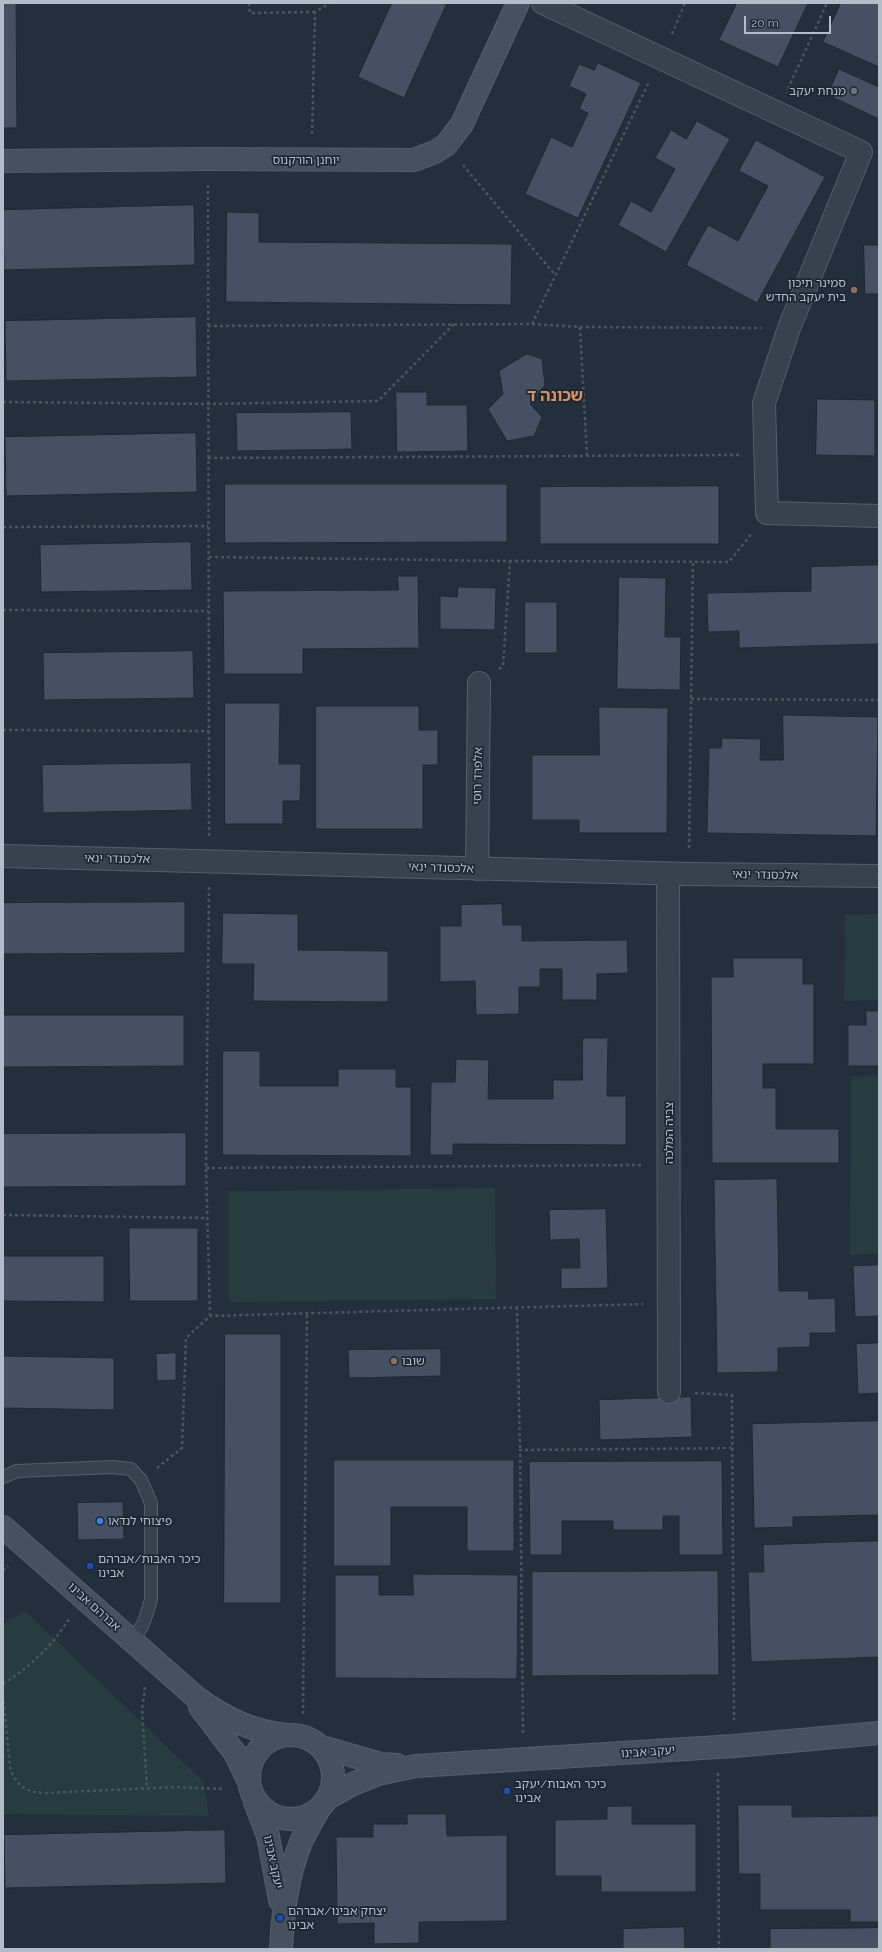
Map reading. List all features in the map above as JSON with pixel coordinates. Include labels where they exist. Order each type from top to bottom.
[{"type":"street","name":"יוחנן הורקנוס","points":[[3,161],[208,159],[311,161],[414,160],[435,152],[446,145],[462,124],[518,3]]},
{"type":"street","points":[[543,3],[860,152],[789,328],[764,403],[767,514],[879,516]]},
{"type":"street","name":"אלפרד רוסי","points":[[478,869],[479,683]]},
{"type":"street","name":"אלכסנדר ינאי","points":[[3,856],[678,874],[879,876]]},
{"type":"street","name":"צביה המלכה","points":[[669,1392],[669,1165],[678,874]]},
{"type":"street","name":"אברהם אבינו","points":[[3,1527],[198,1700],[229,1719],[267,1733],[295,1736]]},
{"type":"street","name":"אברהם אבינו","points":[[184,1688],[235,1753],[251,1790]]},
{"type":"street","name":"יעקב אבינו","points":[[322,1747],[381,1764],[416,1766],[726,1746],[879,1733]]},
{"type":"street","points":[[295,1736],[322,1747],[330,1759],[333,1772],[333,1785],[324,1804],[308,1816],[296,1820],[283,1819],[271,1815],[261,1807],[251,1790],[249,1769],[254,1756],[263,1746],[274,1738],[295,1736]]},
{"type":"street","name":"יעקב אבינו","points":[[283,1914],[287,1887],[301,1842],[324,1804],[353,1784],[378,1774],[416,1766]]},
{"type":"street","name":"יעקב אבינו","points":[[251,1790],[268,1836],[275,1861],[283,1914]]},
{"type":"street","points":[[281,1949],[283,1914]]},
{"type":"lane","points":[[3,1477],[17,1471],[113,1467],[131,1469],[142,1480],[151,1503],[151,1600],[144,1622],[133,1642]]},
{"type":"path","points":[[249,3],[250,13],[315,12],[330,3]]},
{"type":"path","points":[[532,324],[661,58],[685,3]]},
{"type":"path","points":[[778,113],[827,3]]},
{"type":"path","points":[[311,161],[315,12]]},
{"type":"path","points":[[446,145],[555,276]]},
{"type":"path","points":[[208,159],[209,861],[206,1168],[210,1316]]},
{"type":"path","points":[[3,402],[208,404],[378,401],[454,324]]},
{"type":"path","points":[[208,326],[532,324],[580,327],[789,328]]},
{"type":"path","points":[[580,327],[587,456]]},
{"type":"path","points":[[208,458],[766,455]]},
{"type":"path","points":[[208,557],[729,562],[767,514]]},
{"type":"path","points":[[3,527],[208,526]]},
{"type":"path","points":[[479,683],[503,666],[510,561]]},
{"type":"path","points":[[678,874],[691,699],[693,561]]},
{"type":"path","points":[[3,610],[208,611]]},
{"type":"path","points":[[691,699],[879,700]]},
{"type":"path","points":[[3,730],[208,731]]},
{"type":"path","points":[[206,1168],[669,1165]]},
{"type":"path","points":[[3,1215],[207,1218]]},
{"type":"path","points":[[142,1480],[182,1448],[186,1338],[210,1316],[669,1304]]},
{"type":"path","points":[[517,1307],[524,1760]]},
{"type":"path","points":[[295,1736],[307,1313]]},
{"type":"path","points":[[669,1392],[732,1395],[733,1448],[726,1746],[719,1949]]},
{"type":"path","points":[[520,1450],[733,1448]]},
{"type":"path","points":[[3,1684],[23,1671],[37,1658],[64,1627],[82,1597]]},
{"type":"path","points":[[147,1788],[142,1710],[145,1687],[154,1660]]},
{"type":"path","points":[[3,1695],[10,1768],[14,1778],[26,1790],[46,1793],[175,1787],[251,1790]]},
{"type":"green space","points":[[879,914],[879,1000],[844,1001],[845,915]]},
{"type":"green space","points":[[879,1076],[879,1253],[850,1255],[851,1077]]},
{"type":"green space","points":[[495,1188],[496,1299],[229,1302],[229,1191]]},
{"type":"green space","points":[[25,1611],[204,1782],[209,1816],[3,1814],[3,1624]]},
{"type":"building","points":[[3,3],[16,3],[17,128],[3,128]]},
{"type":"building","points":[[392,3],[447,3],[404,98],[358,77]]},
{"type":"building","points":[[737,3],[808,3],[778,67],[719,40]]},
{"type":"building","points":[[841,3],[879,3],[879,67],[823,42]]},
{"type":"building","points":[[598,63],[641,83],[578,218],[525,194],[551,137],[572,147],[588,113],[579,109],[586,94],[569,86],[579,64],[594,70]]},
{"type":"building","name":"מנחת יעקב","points":[[839,69],[879,87],[879,119],[828,95]]},
{"type":"building","points":[[697,121],[730,139],[666,252],[618,225],[631,201],[651,212],[675,169],[655,158],[671,130],[686,139]]},
{"type":"building","points":[[756,140],[825,177],[757,303],[686,265],[708,225],[738,241],[768,186],[739,171]]},
{"type":"building","points":[[194,205],[195,265],[4,270],[3,210]]},
{"type":"building","points":[[227,212],[259,213],[259,242],[512,244],[511,305],[226,302]]},
{"type":"building","points":[[864,245],[879,245],[879,294],[865,294]]},
{"type":"building","points":[[196,317],[197,377],[6,381],[5,321]]},
{"type":"building","points":[[527,354],[542,359],[545,385],[530,404],[542,417],[534,436],[507,441],[488,409],[503,394],[499,371]]},
{"type":"building","points":[[396,392],[427,392],[427,405],[467,405],[468,451],[397,452]]},
{"type":"building","points":[[817,399],[875,400],[875,456],[816,455]]},
{"type":"building","points":[[351,412],[352,449],[237,451],[236,413]]},
{"type":"building","points":[[196,433],[197,492],[6,496],[5,437]]},
{"type":"building","points":[[225,484],[507,484],[507,542],[225,543]]},
{"type":"building","points":[[719,486],[719,544],[540,544],[540,487]]},
{"type":"building","points":[[191,542],[192,590],[41,592],[40,545]]},
{"type":"building","points":[[879,565],[879,644],[739,648],[739,631],[708,632],[707,593],[811,591],[811,567]]},
{"type":"building","points":[[398,576],[418,576],[419,648],[303,649],[303,674],[224,674],[223,591],[398,590]]},
{"type":"building","points":[[619,577],[666,578],[665,637],[681,637],[680,690],[617,689]]},
{"type":"building","points":[[458,587],[496,588],[495,630],[440,629],[440,596],[457,597]]},
{"type":"building","points":[[525,602],[557,602],[557,653],[525,653]]},
{"type":"building","points":[[193,651],[194,698],[44,700],[43,653]]},
{"type":"building","points":[[225,703],[280,703],[279,764],[301,764],[300,801],[283,801],[283,824],[225,824]]},
{"type":"building","points":[[316,706],[419,706],[419,730],[438,730],[438,765],[423,765],[423,829],[316,829]]},
{"type":"building","points":[[599,707],[668,708],[667,833],[579,833],[579,820],[532,820],[532,755],[599,755]]},
{"type":"building","points":[[783,715],[878,717],[876,836],[707,833],[709,748],[721,748],[722,738],[761,739],[760,760],[783,760]]},
{"type":"building","points":[[191,763],[192,810],[43,813],[42,765]]},
{"type":"building","points":[[185,902],[185,953],[3,954],[3,903]]},
{"type":"building","points":[[502,904],[503,925],[522,925],[522,941],[627,940],[628,973],[597,974],[597,1000],[562,1000],[562,969],[540,969],[540,987],[519,987],[519,1014],[476,1015],[475,981],[440,982],[440,926],[461,926],[461,905]]},
{"type":"building","points":[[223,913],[298,914],[298,950],[388,951],[388,1002],[253,1001],[254,964],[222,964]]},
{"type":"building","points":[[733,958],[803,958],[803,984],[814,984],[814,1064],[763,1064],[763,1088],[776,1088],[776,1129],[839,1129],[839,1163],[712,1163],[711,977],[733,977]]},
{"type":"building","points":[[866,1011],[879,1011],[879,1066],[848,1066],[848,1025],[866,1025]]},
{"type":"building","points":[[3,1015],[184,1015],[184,1066],[3,1067]]},
{"type":"building","points":[[583,1038],[608,1038],[607,1096],[626,1096],[626,1145],[453,1144],[453,1155],[430,1155],[431,1082],[455,1082],[456,1059],[489,1060],[488,1099],[553,1099],[553,1080],[582,1080]]},
{"type":"building","points":[[223,1051],[260,1051],[260,1086],[338,1086],[338,1069],[396,1069],[396,1087],[411,1087],[411,1156],[223,1155]]},
{"type":"building","points":[[186,1133],[186,1186],[3,1187],[3,1134]]},
{"type":"building","points":[[777,1179],[779,1291],[808,1291],[809,1299],[835,1298],[836,1333],[810,1333],[810,1347],[778,1348],[778,1372],[717,1373],[714,1180]]},
{"type":"building","points":[[606,1209],[608,1288],[561,1289],[561,1268],[580,1268],[579,1239],[550,1240],[549,1210]]},
{"type":"building","points":[[129,1228],[198,1228],[198,1301],[130,1301]]},
{"type":"building","points":[[3,1256],[104,1256],[104,1302],[3,1301]]},
{"type":"building","points":[[879,1265],[879,1316],[855,1317],[853,1266]]},
{"type":"building","points":[[225,1334],[281,1334],[281,1603],[224,1603]]},
{"type":"building","points":[[879,1343],[879,1393],[858,1394],[856,1344]]},
{"type":"building","points":[[441,1349],[441,1376],[349,1378],[348,1350]]},
{"type":"building","points":[[176,1353],[176,1380],[157,1381],[156,1354]]},
{"type":"building","points":[[3,1356],[114,1358],[114,1410],[3,1408]]},
{"type":"building","points":[[691,1397],[692,1437],[600,1440],[599,1400]]},
{"type":"building","points":[[879,1421],[879,1515],[793,1517],[793,1527],[754,1528],[752,1424]]},
{"type":"building","points":[[334,1460],[514,1460],[514,1551],[467,1551],[467,1507],[391,1507],[391,1566],[334,1566]]},
{"type":"building","points":[[722,1461],[723,1555],[679,1555],[679,1516],[663,1516],[663,1530],[613,1530],[613,1521],[562,1521],[562,1555],[530,1555],[529,1462]]},
{"type":"building","name":"פיצוחי לנדאו","points":[[123,1502],[124,1539],[78,1540],[77,1503]]},
{"type":"building","points":[[879,1541],[879,1657],[751,1662],[748,1572],[764,1572],[763,1545]]},
{"type":"building","points":[[718,1571],[719,1675],[532,1676],[532,1572]]},
{"type":"building","points":[[413,1574],[518,1575],[517,1679],[335,1678],[335,1575],[379,1575],[379,1595],[413,1595]]},
{"type":"building","points":[[738,1805],[792,1805],[792,1817],[879,1816],[879,1922],[850,1922],[850,1910],[760,1910],[760,1874],[739,1874]]},
{"type":"building","points":[[632,1806],[632,1824],[696,1824],[696,1892],[601,1892],[601,1876],[555,1876],[555,1820],[607,1819],[607,1807]]},
{"type":"building","points":[[407,1814],[446,1814],[447,1836],[507,1835],[507,1921],[419,1922],[419,1943],[374,1944],[374,1923],[337,1924],[336,1837],[373,1837],[373,1824],[407,1824]]},
{"type":"building","points":[[225,1830],[226,1883],[5,1888],[4,1835]]},
{"type":"building","points":[[684,1927],[685,1949],[623,1949],[623,1929]]},
{"type":"building","points":[[879,1928],[879,1949],[770,1949],[770,1929]]},
{"type":"place","name":"מנחת יעקב","points":[[854,91]]},
{"type":"place","name":"סמינר תיכון בית יעקב החדש","points":[[854,290]]},
{"type":"place","name":"שובו","points":[[394,1361]]},
{"type":"place","name":"פיצוחי לנדאו","points":[[100,1521]]},
{"type":"place","name":"כיכר האבות/אברהם אבינו","points":[[90,1566]]},
{"type":"place","name":"כיכר האבות/יעקב אבינו","points":[[507,1791]]},
{"type":"place","name":"יצחק אבינו/אברהם אבינו","points":[[280,1918]]},
{"type":"district","name":"שכונה ד","points":[[555,396]]}]
